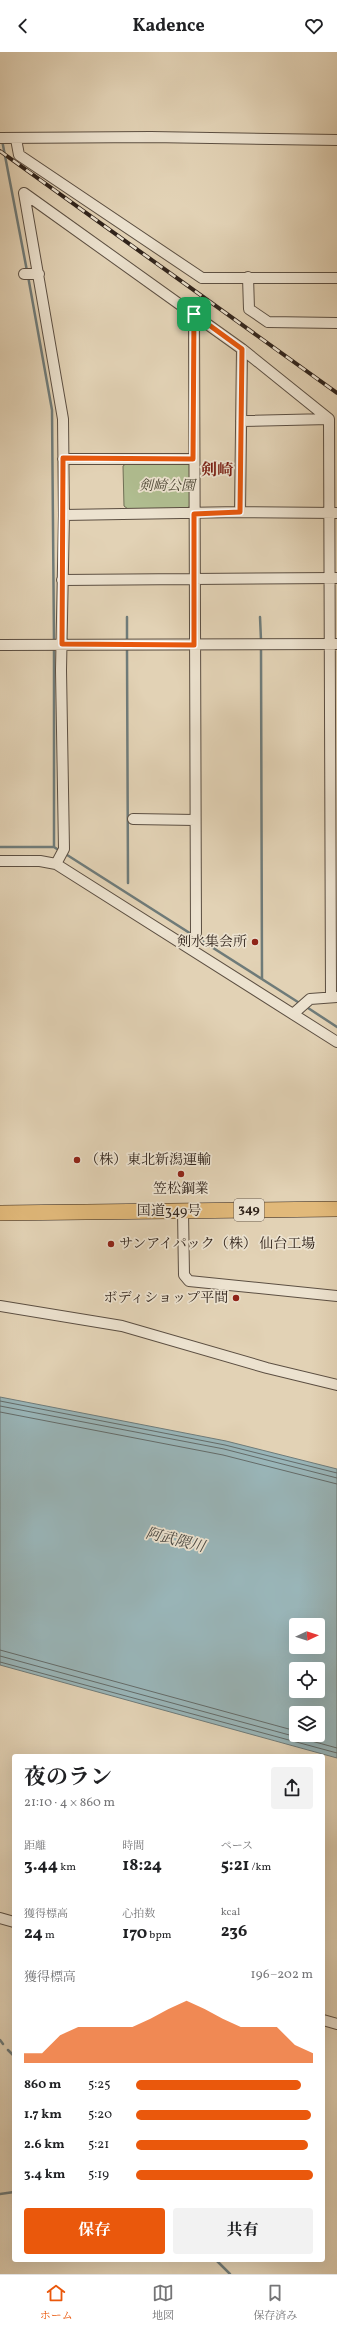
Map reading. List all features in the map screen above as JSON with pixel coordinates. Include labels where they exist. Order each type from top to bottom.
[{"type":"highway","name":"国道349号","points":[[0,1213],[337,1209]]},
{"type":"street","points":[[3,138],[151,137],[337,140]]},
{"type":"street","points":[[16,139],[20,155],[202,278],[337,278]]},
{"type":"street","points":[[57,862],[64,849],[58,645],[64,515],[62,411],[24,193],[242,349],[329,418],[333,513],[333,644],[331,683],[334,997],[310,999],[293,1012]]},
{"type":"street","points":[[24,274],[39,274]]},
{"type":"street","points":[[248,277],[248,309],[268,322],[337,323]]},
{"type":"street","points":[[194,314],[193,459],[196,933]]},
{"type":"street","points":[[240,512],[242,349]]},
{"type":"street","points":[[241,421],[329,418]]},
{"type":"street","points":[[63,458],[193,459]]},
{"type":"street","points":[[64,515],[194,514],[240,512],[333,513]]},
{"type":"street","points":[[62,580],[333,579]]},
{"type":"street","points":[[0,645],[333,644]]},
{"type":"street","points":[[133,819],[195,820]]},
{"type":"street","points":[[0,861],[57,862],[293,1012],[337,1042]]},
{"type":"street","points":[[182,1211],[184,1275],[189,1281],[337,1296]]},
{"type":"street","points":[[0,1306],[122,1326],[267,1368],[337,1385]]},
{"type":"street","points":[[0,1918],[12,1921]]},
{"type":"street","points":[[325,2021],[337,2024]]},
{"type":"green space","name":"剣崎公園","points":[[186,461],[191,465],[192,503],[186,510],[128,509],[124,506],[123,466],[127,463]]},
{"type":"water","name":"阿武隈川","points":[[0,1397],[226,1441],[337,1469],[337,1758],[0,1665]]},
{"type":"waterway","points":[[2,140],[27,271]]},
{"type":"waterway","points":[[28,276],[52,410],[54,642]]},
{"type":"waterway","points":[[127,617],[127,640]]},
{"type":"waterway","points":[[260,617],[261,640]]},
{"type":"waterway","points":[[54,647],[54,847]]},
{"type":"waterway","points":[[127,649],[128,883]]},
{"type":"waterway","points":[[261,649],[262,979]]},
{"type":"waterway","points":[[0,847],[54,847],[60,851]]},
{"type":"waterway","points":[[64,853],[301,1004]]},
{"type":"waterway","points":[[305,1006],[337,1027]]},
{"type":"waterway","points":[[0,2040],[3,2044]]},
{"type":"waterway","points":[[8,2050],[12,2054]]},
{"type":"waterway","points":[[0,2194],[12,2192]]},
{"type":"waterway","points":[[218,2262],[230,2274]]},
{"type":"railway","points":[[0,151],[337,393]]},
{"type":"place","name":"剣水集会所","points":[[255,942]]},
{"type":"place","name":"（株）東北新潟運輸","points":[[77,1160]]},
{"type":"place","name":"笠松鋼業","points":[[181,1174]]},
{"type":"place","name":"サンアイパック（株） 仙台工場","points":[[111,1244]]},
{"type":"place","name":"ボディショップ平間","points":[[236,1298]]},
{"type":"district","name":"剣崎","points":[[217,471]]},
{"type":"route","points":[[194,314],[242,349],[240,512],[194,514],[194,645],[62,644],[64,515],[63,458],[128,460],[193,459],[192,406],[194,314]]}]
